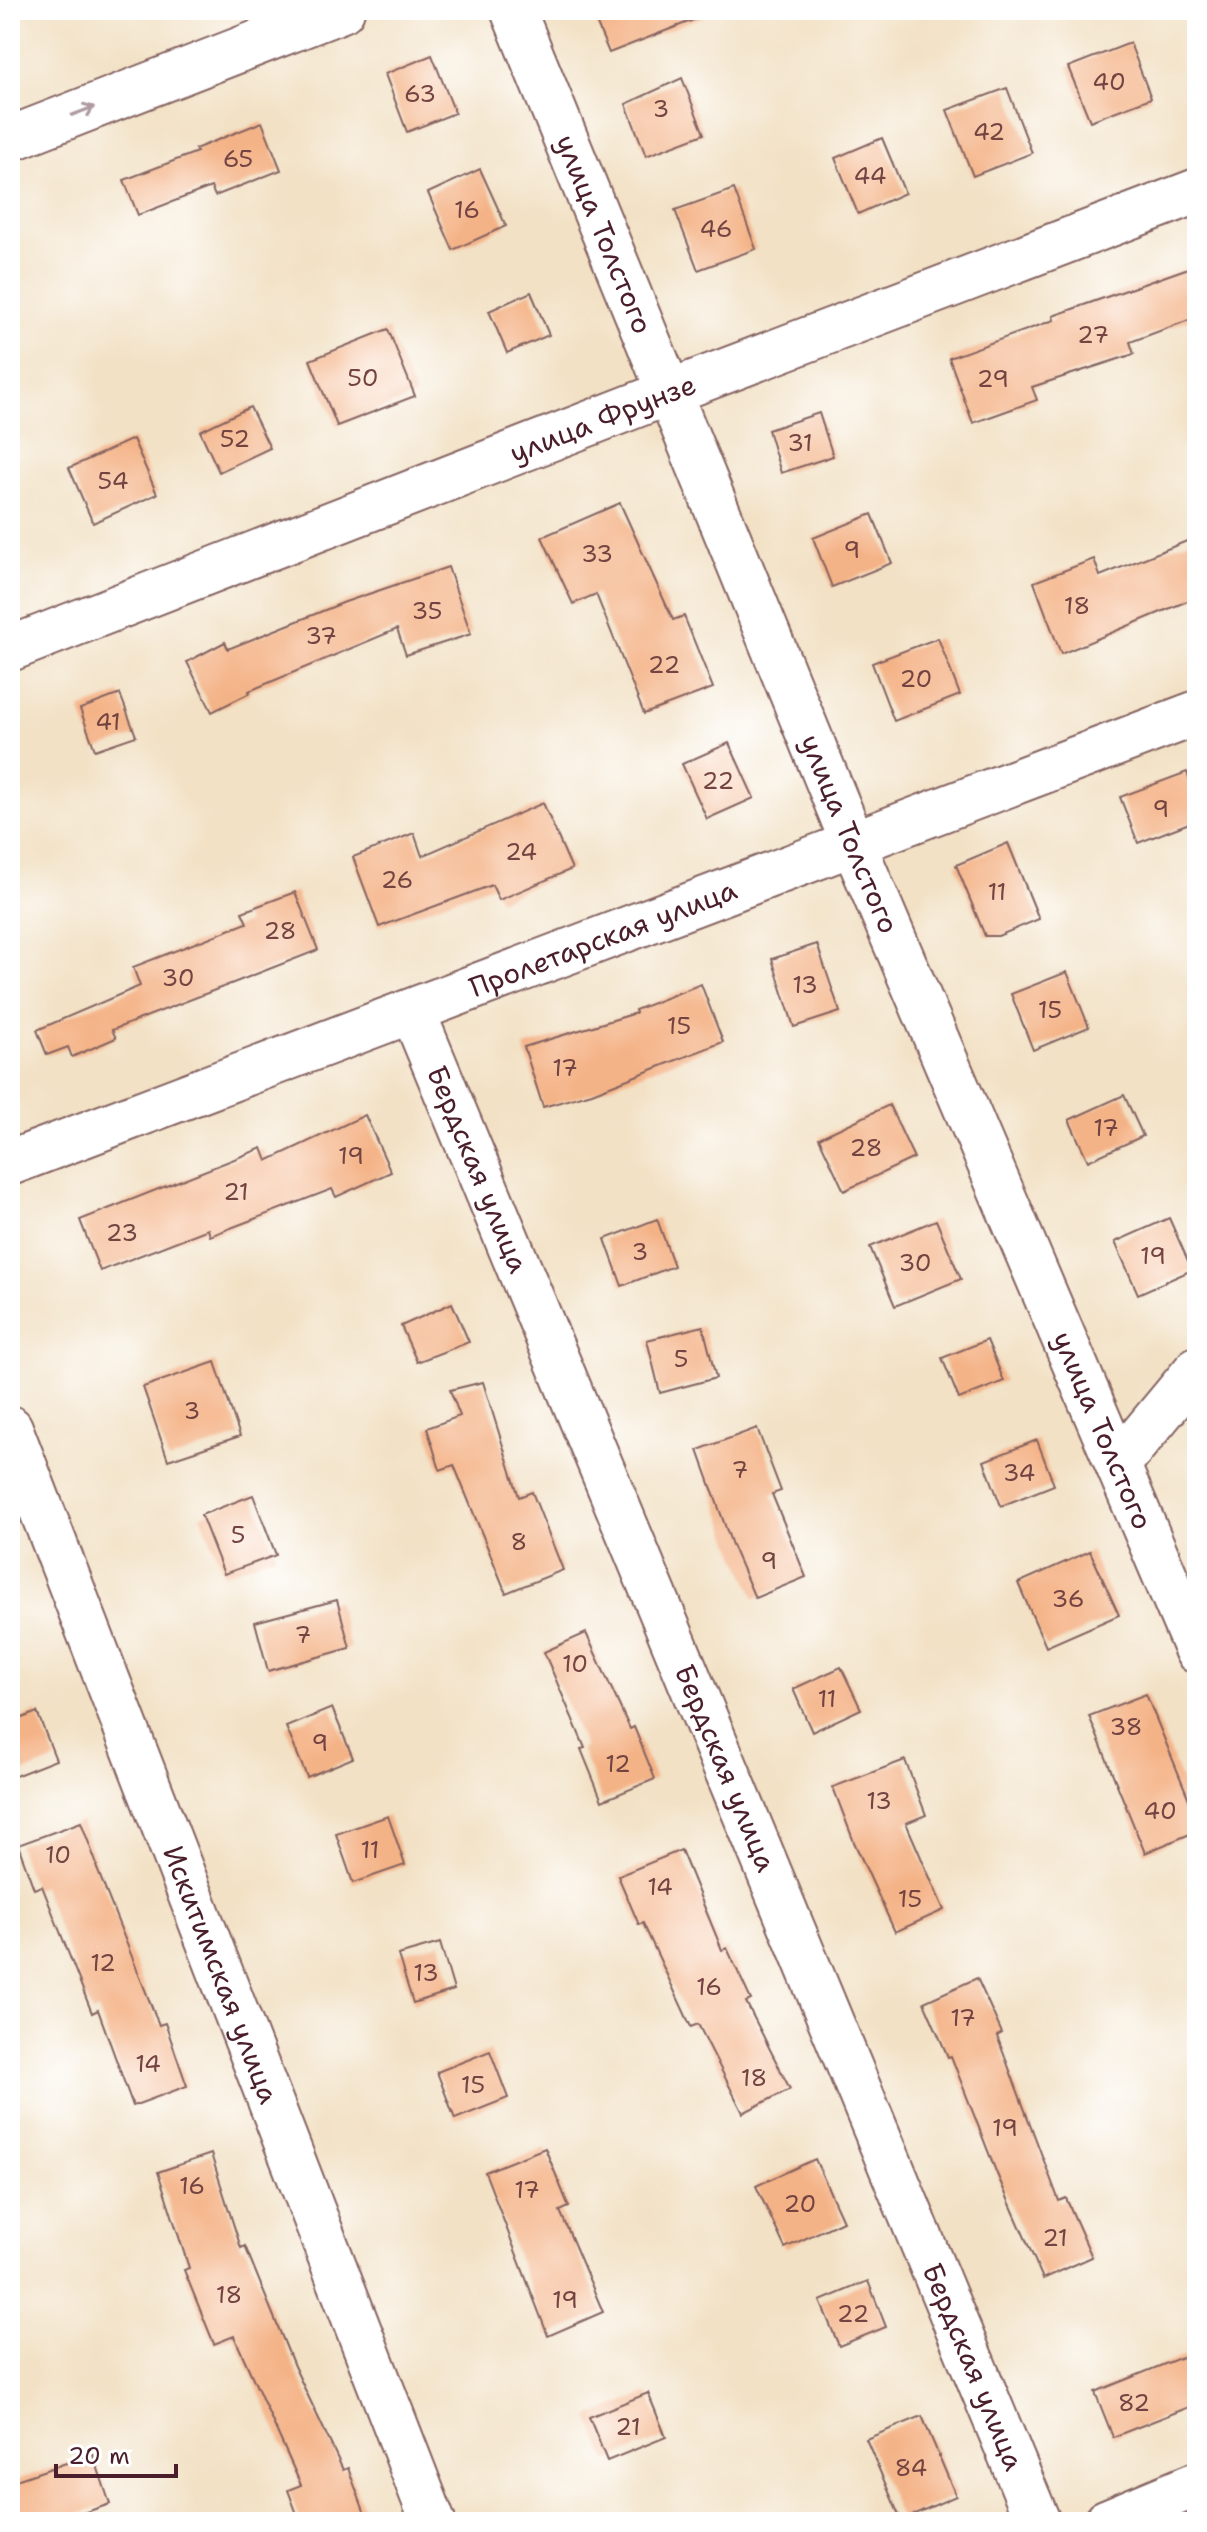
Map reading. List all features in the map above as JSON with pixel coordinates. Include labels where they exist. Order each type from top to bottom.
[{"type":"street","points":[[14,125],[342,10]]},
{"type":"street","name":"улица Толстого","points":[[513,10],[853,843],[1197,1651]]},
{"type":"street","name":"улица Фрунзе","points":[[10,649],[1197,191]]},
{"type":"street","name":"Пролетарская улица","points":[[10,1163],[1197,713]]},
{"type":"street","name":"Бердская улица","points":[[413,1012],[1038,2522]]},
{"type":"street","points":[[1119,1463],[1197,1369]]},
{"type":"street","name":"Искитимская улица","points":[[10,1428],[433,2522]]},
{"type":"street","points":[[1106,2522],[1197,2484]]},
{"type":"building","points":[[591,10],[714,10],[714,12],[609,53]]},
{"type":"building","points":[[1130,43],[1151,98],[1090,121],[1068,67]]},
{"type":"building","points":[[432,55],[455,113],[407,132],[385,74]]},
{"type":"building","points":[[682,78],[704,134],[646,156],[626,104]]},
{"type":"building","points":[[1007,88],[1032,153],[973,176],[947,110]]},
{"type":"building","points":[[262,122],[281,170],[215,196],[211,187],[138,215],[124,180],[197,152],[195,149]]},
{"type":"building","points":[[882,138],[905,193],[858,214],[835,158]]},
{"type":"building","points":[[480,169],[506,226],[453,250],[428,193]]},
{"type":"building","points":[[734,189],[756,249],[698,270],[675,210]]},
{"type":"building","points":[[1197,265],[1197,317],[1130,342],[1134,354],[1032,387],[1037,400],[973,423],[949,358],[1054,320],[1053,316]]},
{"type":"building","points":[[531,292],[549,335],[507,353],[489,311]]},
{"type":"building","points":[[388,329],[415,396],[337,426],[310,360]]},
{"type":"building","points":[[250,407],[270,448],[219,472],[200,431]]},
{"type":"building","points":[[819,413],[833,456],[781,473],[768,430]]},
{"type":"building","points":[[133,439],[157,494],[93,523],[69,468]]},
{"type":"building","points":[[620,503],[673,620],[684,616],[713,688],[644,714],[596,594],[573,604],[542,537]]},
{"type":"building","points":[[872,514],[892,563],[832,587],[813,538]]},
{"type":"building","points":[[1197,537],[1197,597],[1061,654],[1034,582],[1094,559],[1100,576]]},
{"type":"building","points":[[448,567],[471,634],[406,655],[397,629],[249,691],[212,712],[187,662],[225,642],[228,649],[345,602]]},
{"type":"building","points":[[938,638],[960,695],[894,721],[872,663]]},
{"type":"building","points":[[120,694],[136,736],[95,750],[80,709]]},
{"type":"building","points":[[729,743],[754,798],[707,819],[682,764]]},
{"type":"building","points":[[1187,772],[1197,798],[1197,820],[1138,843],[1120,797]]},
{"type":"building","points":[[543,803],[572,869],[499,900],[492,885],[379,927],[353,857],[414,833],[422,856]]},
{"type":"building","points":[[1008,843],[1039,919],[998,936],[985,936],[956,865]]},
{"type":"building","points":[[295,892],[318,950],[112,1030],[116,1038],[72,1057],[68,1047],[47,1055],[37,1030],[140,986],[133,967],[247,923],[242,912]]},
{"type":"building","points":[[817,944],[840,1012],[794,1027],[772,959]]},
{"type":"building","points":[[1067,972],[1089,1027],[1033,1050],[1011,994]]},
{"type":"building","points":[[701,984],[723,1042],[592,1093],[543,1107],[524,1047],[636,1013],[635,1010]]},
{"type":"building","points":[[1124,1095],[1143,1136],[1088,1161],[1069,1120]]},
{"type":"building","points":[[889,1105],[914,1158],[844,1191],[819,1138]]},
{"type":"building","points":[[365,1115],[391,1172],[336,1197],[332,1189],[210,1236],[208,1229],[100,1271],[80,1220],[262,1148],[267,1161]]},
{"type":"building","points":[[1169,1218],[1192,1270],[1138,1294],[1115,1242]]},
{"type":"building","points":[[657,1219],[674,1266],[622,1286],[605,1239]]},
{"type":"building","points":[[936,1220],[961,1279],[895,1306],[870,1247]]},
{"type":"building","points":[[452,1303],[469,1342],[417,1362],[401,1326]]},
{"type":"building","points":[[703,1326],[716,1378],[660,1393],[647,1340]]},
{"type":"building","points":[[987,1340],[1004,1381],[959,1399],[942,1358]]},
{"type":"building","points":[[215,1362],[240,1436],[168,1460],[143,1387]]},
{"type":"building","points":[[483,1382],[519,1497],[532,1492],[563,1570],[506,1593],[454,1465],[440,1470],[427,1428],[460,1416],[450,1390]]},
{"type":"building","points":[[757,1428],[781,1491],[772,1494],[806,1577],[755,1598],[732,1545],[698,1450]]},
{"type":"building","points":[[1037,1440],[1054,1485],[1001,1506],[984,1461]]},
{"type":"building","points":[[253,1495],[276,1555],[224,1574],[201,1515]]},
{"type":"building","points":[[1090,1551],[1119,1615],[1046,1647],[1018,1583]]},
{"type":"building","points":[[337,1600],[350,1648],[268,1671],[255,1622]]},
{"type":"building","points":[[586,1633],[630,1729],[634,1727],[655,1779],[602,1801],[581,1749],[585,1748],[544,1652]]},
{"type":"building","points":[[841,1667],[861,1709],[812,1732],[793,1689]]},
{"type":"building","points":[[1146,1694],[1197,1819],[1197,1831],[1145,1853],[1089,1716]]},
{"type":"building","points":[[332,1708],[353,1758],[307,1777],[286,1727]]},
{"type":"building","points":[[37,1712],[56,1760],[10,1778],[10,1723]]},
{"type":"building","points":[[905,1760],[926,1815],[906,1823],[944,1910],[895,1932],[833,1787]]},
{"type":"building","points":[[388,1816],[405,1865],[353,1883],[336,1834]]},
{"type":"building","points":[[81,1822],[159,2025],[165,2023],[187,2086],[133,2106],[98,2010],[92,2013],[42,1886],[34,1889],[18,1845]]},
{"type":"building","points":[[681,1850],[722,1950],[727,1948],[751,2000],[746,2002],[790,2089],[743,2113],[698,2024],[691,2027],[643,1923],[639,1925],[618,1876]]},
{"type":"building","points":[[440,1943],[454,1990],[413,2003],[398,1955]]},
{"type":"building","points":[[977,1978],[1002,2033],[997,2036],[1059,2201],[1066,2198],[1092,2257],[1043,2279],[997,2174],[951,2056],[948,2057],[924,2002]]},
{"type":"building","points":[[490,2051],[508,2098],[455,2119],[437,2072]]},
{"type":"building","points":[[545,2148],[569,2207],[560,2211],[603,2312],[548,2336],[485,2172]]},
{"type":"building","points":[[211,2154],[241,2248],[245,2246],[294,2366],[343,2470],[348,2468],[368,2522],[300,2522],[288,2490],[301,2485],[234,2336],[214,2344],[184,2270],[189,2268],[158,2172]]},
{"type":"building","points":[[815,2159],[843,2221],[785,2248],[756,2186]]},
{"type":"building","points":[[868,2281],[886,2327],[839,2346],[820,2301]]},
{"type":"building","points":[[1197,2351],[1197,2404],[1113,2437],[1095,2392]]},
{"type":"building","points":[[648,2393],[666,2437],[607,2461],[589,2417]]},
{"type":"building","points":[[922,2416],[956,2496],[901,2520],[866,2439]]},
{"type":"building","points":[[93,2454],[110,2504],[56,2522],[10,2522],[10,2482]]}]
